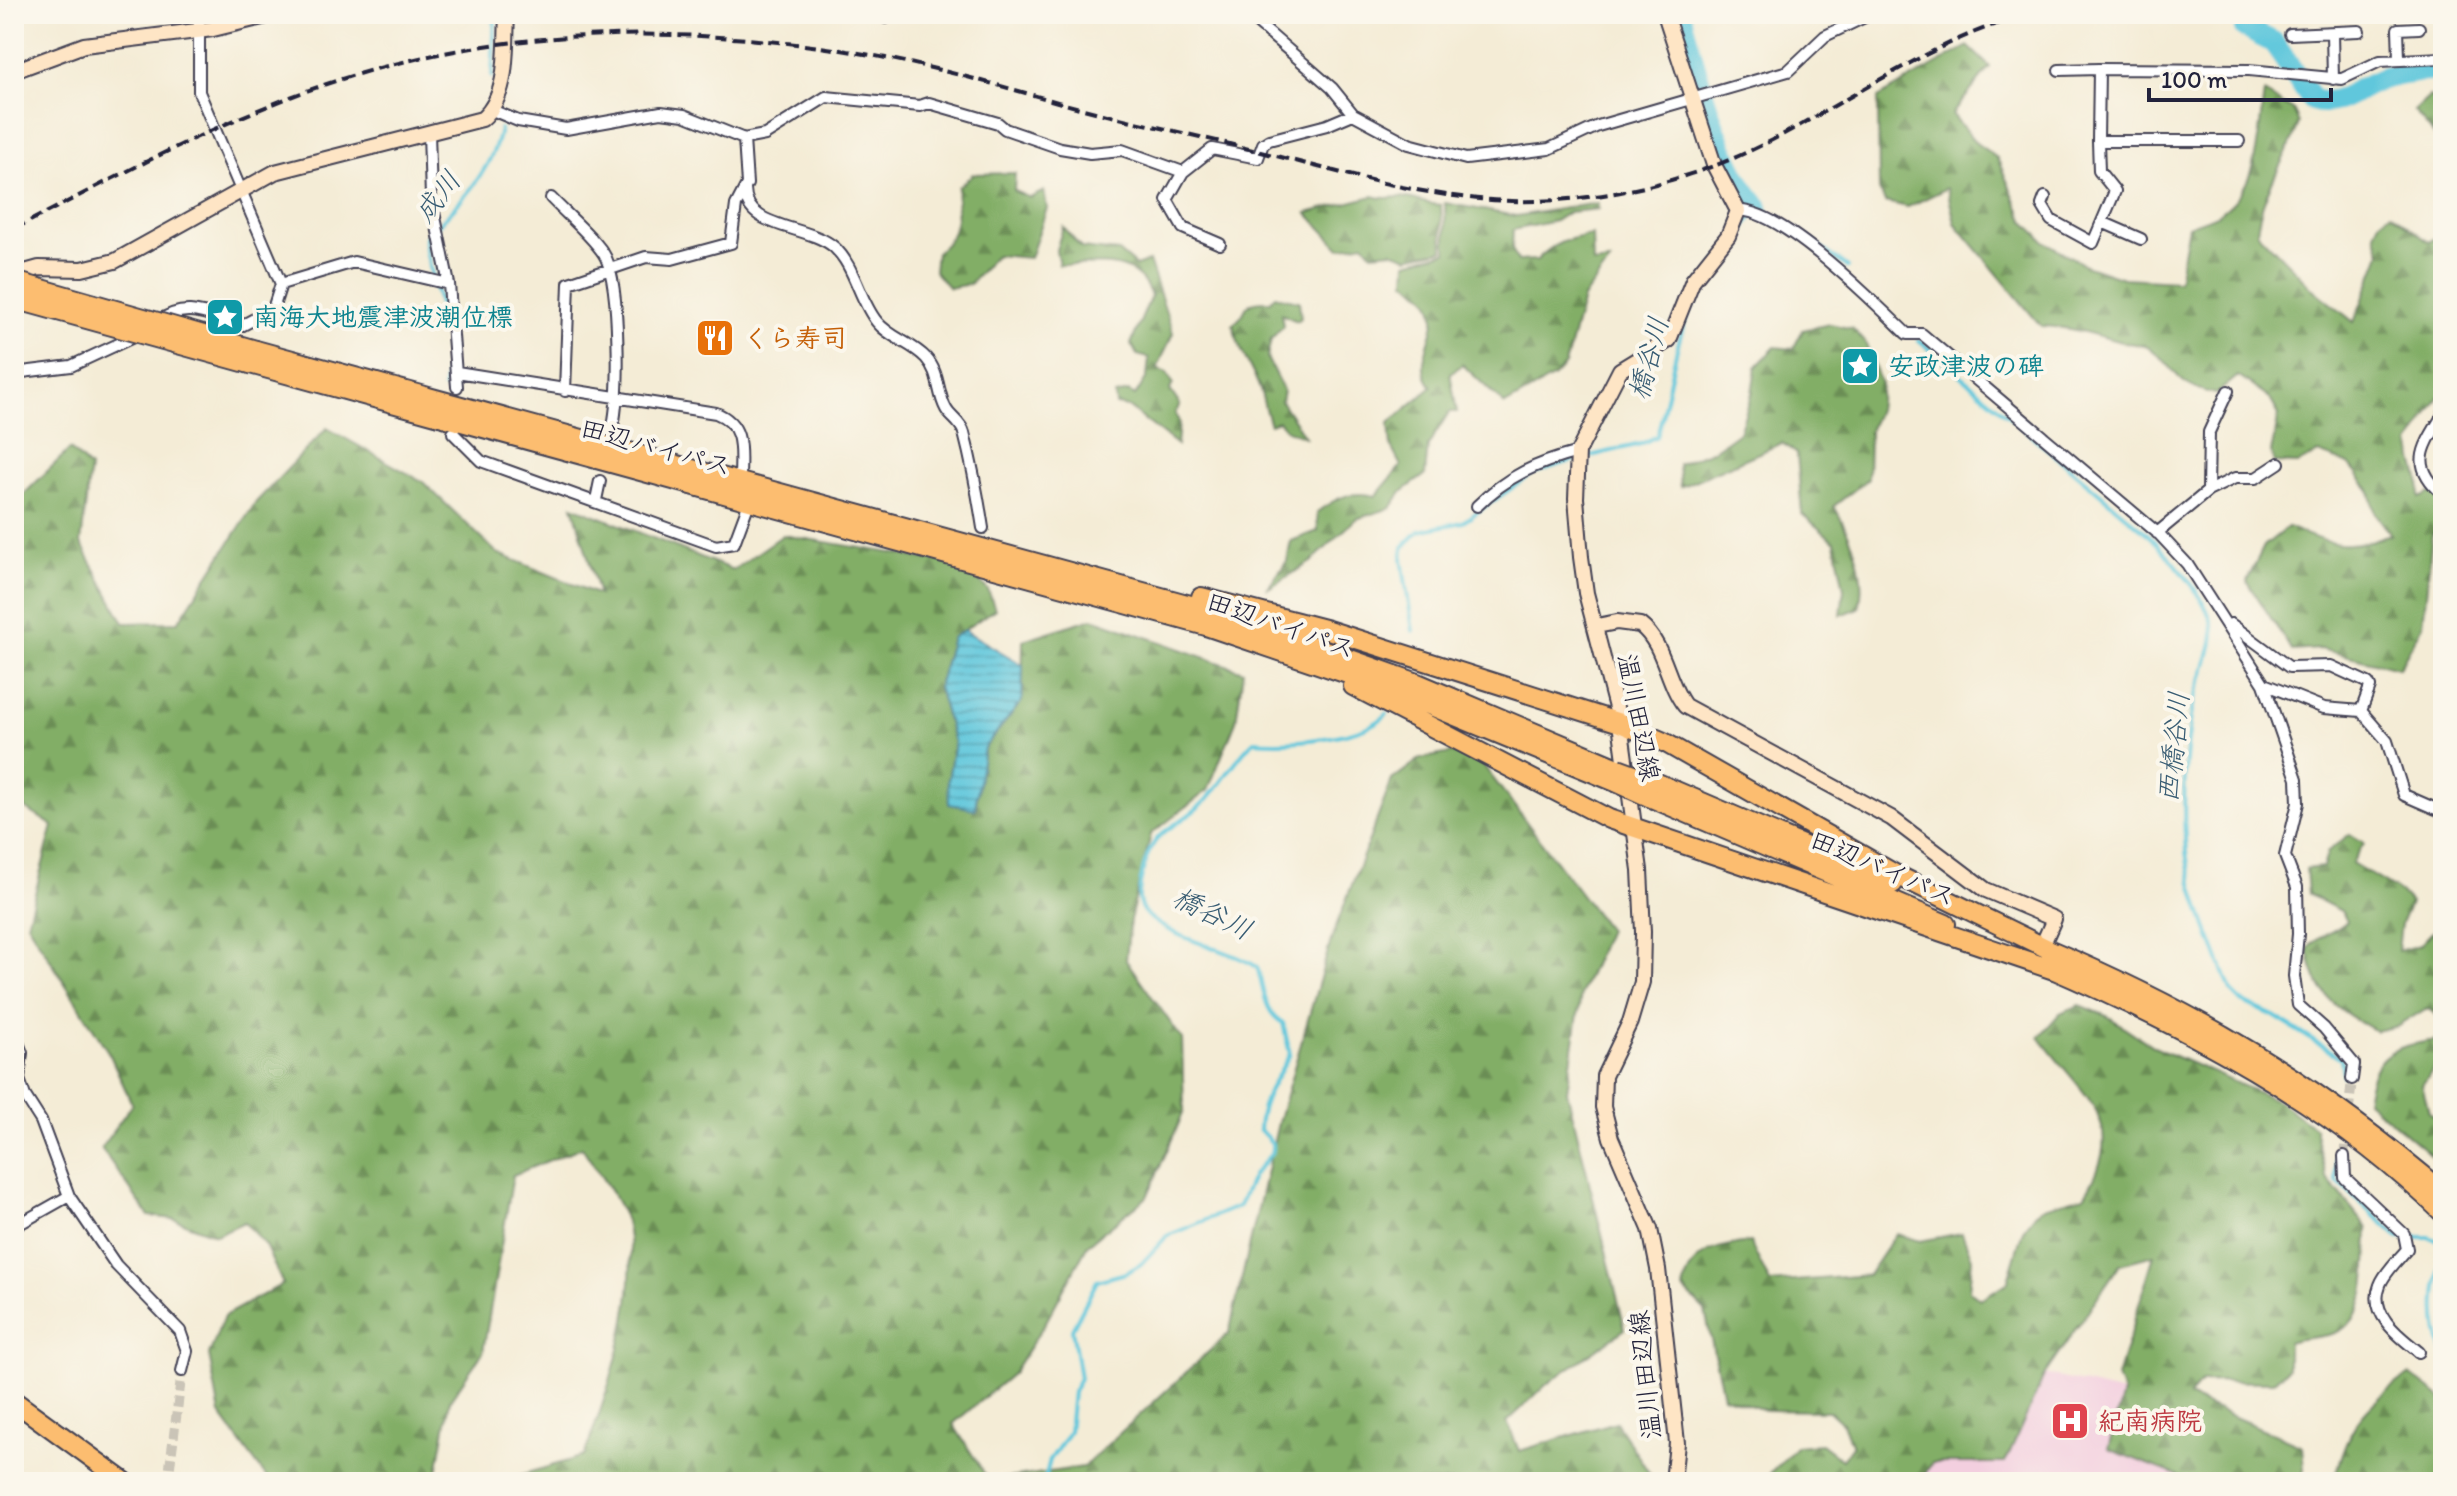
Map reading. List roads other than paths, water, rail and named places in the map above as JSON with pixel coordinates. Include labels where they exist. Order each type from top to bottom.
[{"type":"highway","name":"田辺バイパス","points":[[14,278],[253,357],[750,500],[1206,626],[1380,685],[1651,789],[2178,1008],[2266,1058],[2331,1102],[2443,1192]]},
{"type":"highway","name":"田辺バイパス","points":[[14,299],[740,480],[1220,613],[1383,670],[1618,776]]},
{"type":"highway","points":[[1087,575],[1226,601],[1373,643],[1620,723],[1664,742],[1895,874],[2050,956]]},
{"type":"highway","points":[[1206,626],[1363,690],[1585,808],[2050,956]]},
{"type":"highway","name":"田辺バイパス","points":[[2050,956],[2253,1069],[2386,1163],[2443,1213]]},
{"type":"highway","points":[[14,1401],[125,1482]]},
{"type":"main road","points":[[14,71],[84,45],[198,32],[275,14]]},
{"type":"main road","points":[[14,278],[39,268],[82,269],[115,261],[275,172],[482,119],[500,96],[507,14]]},
{"type":"main road","points":[[1665,14],[1696,96],[1714,165],[1742,211]]},
{"type":"main road","name":"温川田辺線","points":[[1673,1482],[1677,1443],[1658,1269],[1650,1229],[1611,1138],[1603,1107],[1604,1076],[1630,1022],[1642,982],[1640,870],[1620,723],[1581,557],[1578,452],[1620,370],[1669,340],[1693,280],[1728,236],[1742,211]]},
{"type":"main road","points":[[1597,626],[1617,622],[1640,625],[1655,642],[1677,696],[1685,706],[1891,818],[1986,890],[2054,919],[2050,956]]},
{"type":"street","points":[[14,373],[71,366],[131,340],[174,310],[187,310],[243,325],[273,309],[281,284],[199,92],[199,14]]},
{"type":"street","points":[[1247,14],[1332,88],[1353,114],[1409,144],[1466,159],[1549,149],[1598,126],[1788,71],[1825,36],[1871,14]]},
{"type":"street","points":[[2399,58],[2398,29],[2419,28]]},
{"type":"street","points":[[2290,34],[2359,31]]},
{"type":"street","points":[[2332,33],[2333,79]]},
{"type":"street","points":[[2059,70],[2249,70],[2333,79],[2399,58],[2443,58]]},
{"type":"street","points":[[2045,197],[2042,205],[2051,220],[2093,243],[2115,191],[2099,171],[2099,69]]},
{"type":"street","points":[[492,110],[518,121],[566,129],[661,112],[684,115],[744,139],[765,135],[826,97],[920,106],[929,103],[998,123],[1005,129],[1060,148],[1090,153],[1122,150],[1183,172]]},
{"type":"street","points":[[1220,244],[1183,228],[1167,200],[1183,172],[1212,149],[1258,158],[1263,144],[1269,140],[1327,125],[1353,114]]},
{"type":"street","points":[[429,132],[433,215],[449,284],[457,387]]},
{"type":"street","points":[[744,139],[745,202],[752,211],[776,224],[809,231],[834,247],[876,321],[888,333],[926,357],[937,377],[946,409],[964,433],[965,449],[974,468],[973,485],[983,528]]},
{"type":"street","points":[[2098,141],[2239,141]]},
{"type":"street","points":[[565,391],[569,283],[646,257],[672,259],[731,243],[736,205],[745,188]]},
{"type":"street","points":[[551,198],[606,257],[615,306],[618,399],[613,426]]},
{"type":"street","points":[[1742,211],[1765,218],[1836,267],[1907,334],[1922,334],[2157,533],[2187,564],[2226,620],[2264,684],[2297,779],[2298,803],[2285,856],[2297,887],[2294,976],[2298,1005],[2324,1028],[2354,1064],[2352,1079]]},
{"type":"street","points":[[2102,222],[2141,239]]},
{"type":"street","points":[[281,284],[354,262],[449,284]]},
{"type":"street","points":[[457,372],[716,413],[732,419],[738,430],[740,480]]},
{"type":"street","points":[[2208,491],[2209,432],[2228,391]]},
{"type":"street","points":[[2443,415],[2422,455],[2422,469],[2443,494]]},
{"type":"street","points":[[453,433],[481,461],[596,500],[716,546],[734,543],[738,538],[750,500]]},
{"type":"street","points":[[1477,506],[1514,475],[1538,462],[1578,452]]},
{"type":"street","points":[[2157,533],[2208,491],[2235,478],[2256,478],[2279,463]]},
{"type":"street","points":[[596,500],[600,481]]},
{"type":"street","points":[[2226,620],[2289,667],[2331,666],[2368,683],[2370,687],[2361,711]]},
{"type":"street","points":[[2264,684],[2324,708],[2361,711],[2387,741],[2404,795],[2443,812]]},
{"type":"street","points":[[14,1032],[22,1053],[19,1079],[22,1088],[41,1121],[69,1196],[116,1265],[180,1331],[187,1351],[182,1371]]},
{"type":"street","points":[[2344,1156],[2345,1178],[2404,1234],[2407,1249],[2380,1285],[2379,1301],[2392,1330],[2419,1352]]},
{"type":"street","points":[[14,1227],[69,1196]]},
{"type":"water","points":[[964,630],[1023,665],[1022,701],[984,748],[975,809],[949,804],[948,781],[954,742],[938,687],[952,638]]},
{"type":"waterway","name":"成川","points":[[492,77],[495,14]]},
{"type":"waterway","name":"橋谷川","points":[[1680,14],[1701,89],[1721,144],[1744,190],[1758,207]]},
{"type":"waterway","points":[[2245,28],[2273,42],[2312,100],[2340,99],[2385,78],[2443,68]]},
{"type":"waterway","name":"成川","points":[[444,388],[449,345],[426,250],[426,237],[461,201],[481,174],[490,159],[500,129]]},
{"type":"waterway","name":"橋谷川","points":[[1582,458],[1641,444],[1657,436],[1678,345],[1697,293],[1758,207],[1776,219]]},
{"type":"waterway","name":"西橋谷川","points":[[1794,229],[1848,267]]},
{"type":"waterway","name":"西橋谷川","points":[[1919,340],[2151,537],[2180,569],[2207,609],[2213,634],[2192,711],[2185,775],[2185,839],[2196,897],[2231,991],[2241,1001],[2274,1016],[2341,1058],[2343,1075]]},
{"type":"waterway","name":"橋谷川","points":[[1413,631],[1402,559],[1403,547],[1419,531],[1463,522],[1533,473],[1574,460]]},
{"type":"waterway","name":"橋谷川","points":[[1044,1482],[1050,1460],[1069,1432],[1073,1392],[1080,1378],[1072,1329],[1097,1281],[1126,1273],[1141,1264],[1167,1236],[1239,1206],[1253,1175],[1272,1153],[1272,1143],[1259,1129],[1260,1118],[1270,1090],[1290,1054],[1283,1023],[1268,1006],[1257,967],[1185,938],[1158,923],[1143,910],[1139,902],[1140,888],[1151,847],[1166,830],[1208,798],[1254,741],[1325,738],[1361,729],[1387,714]]},
{"type":"waterway","name":"西橋谷川","points":[[2336,1158],[2336,1180],[2398,1237],[2429,1237],[2439,1241],[2443,1249],[2436,1312],[2443,1349]]},
{"type":"tunnel","points":[[2344,1156],[2352,1079]]},
{"type":"tunnel","points":[[168,1482],[182,1371]]},
{"type":"railway","points":[[14,229],[228,123],[301,93],[366,72],[432,55],[498,44],[564,37],[631,35],[766,41],[892,59],[1396,186],[1467,198],[1564,200],[1617,193],[1669,181],[1719,164],[1779,136],[1953,42],[2028,14]]},
{"type":"place","name":"南海大地震津波潮位標","points":[[225,317]]},
{"type":"place","name":"くら寿司","points":[[715,338]]},
{"type":"place","name":"安政津波の碑","points":[[1860,366]]},
{"type":"place","name":"紀南病院","points":[[2070,1421]]}]
